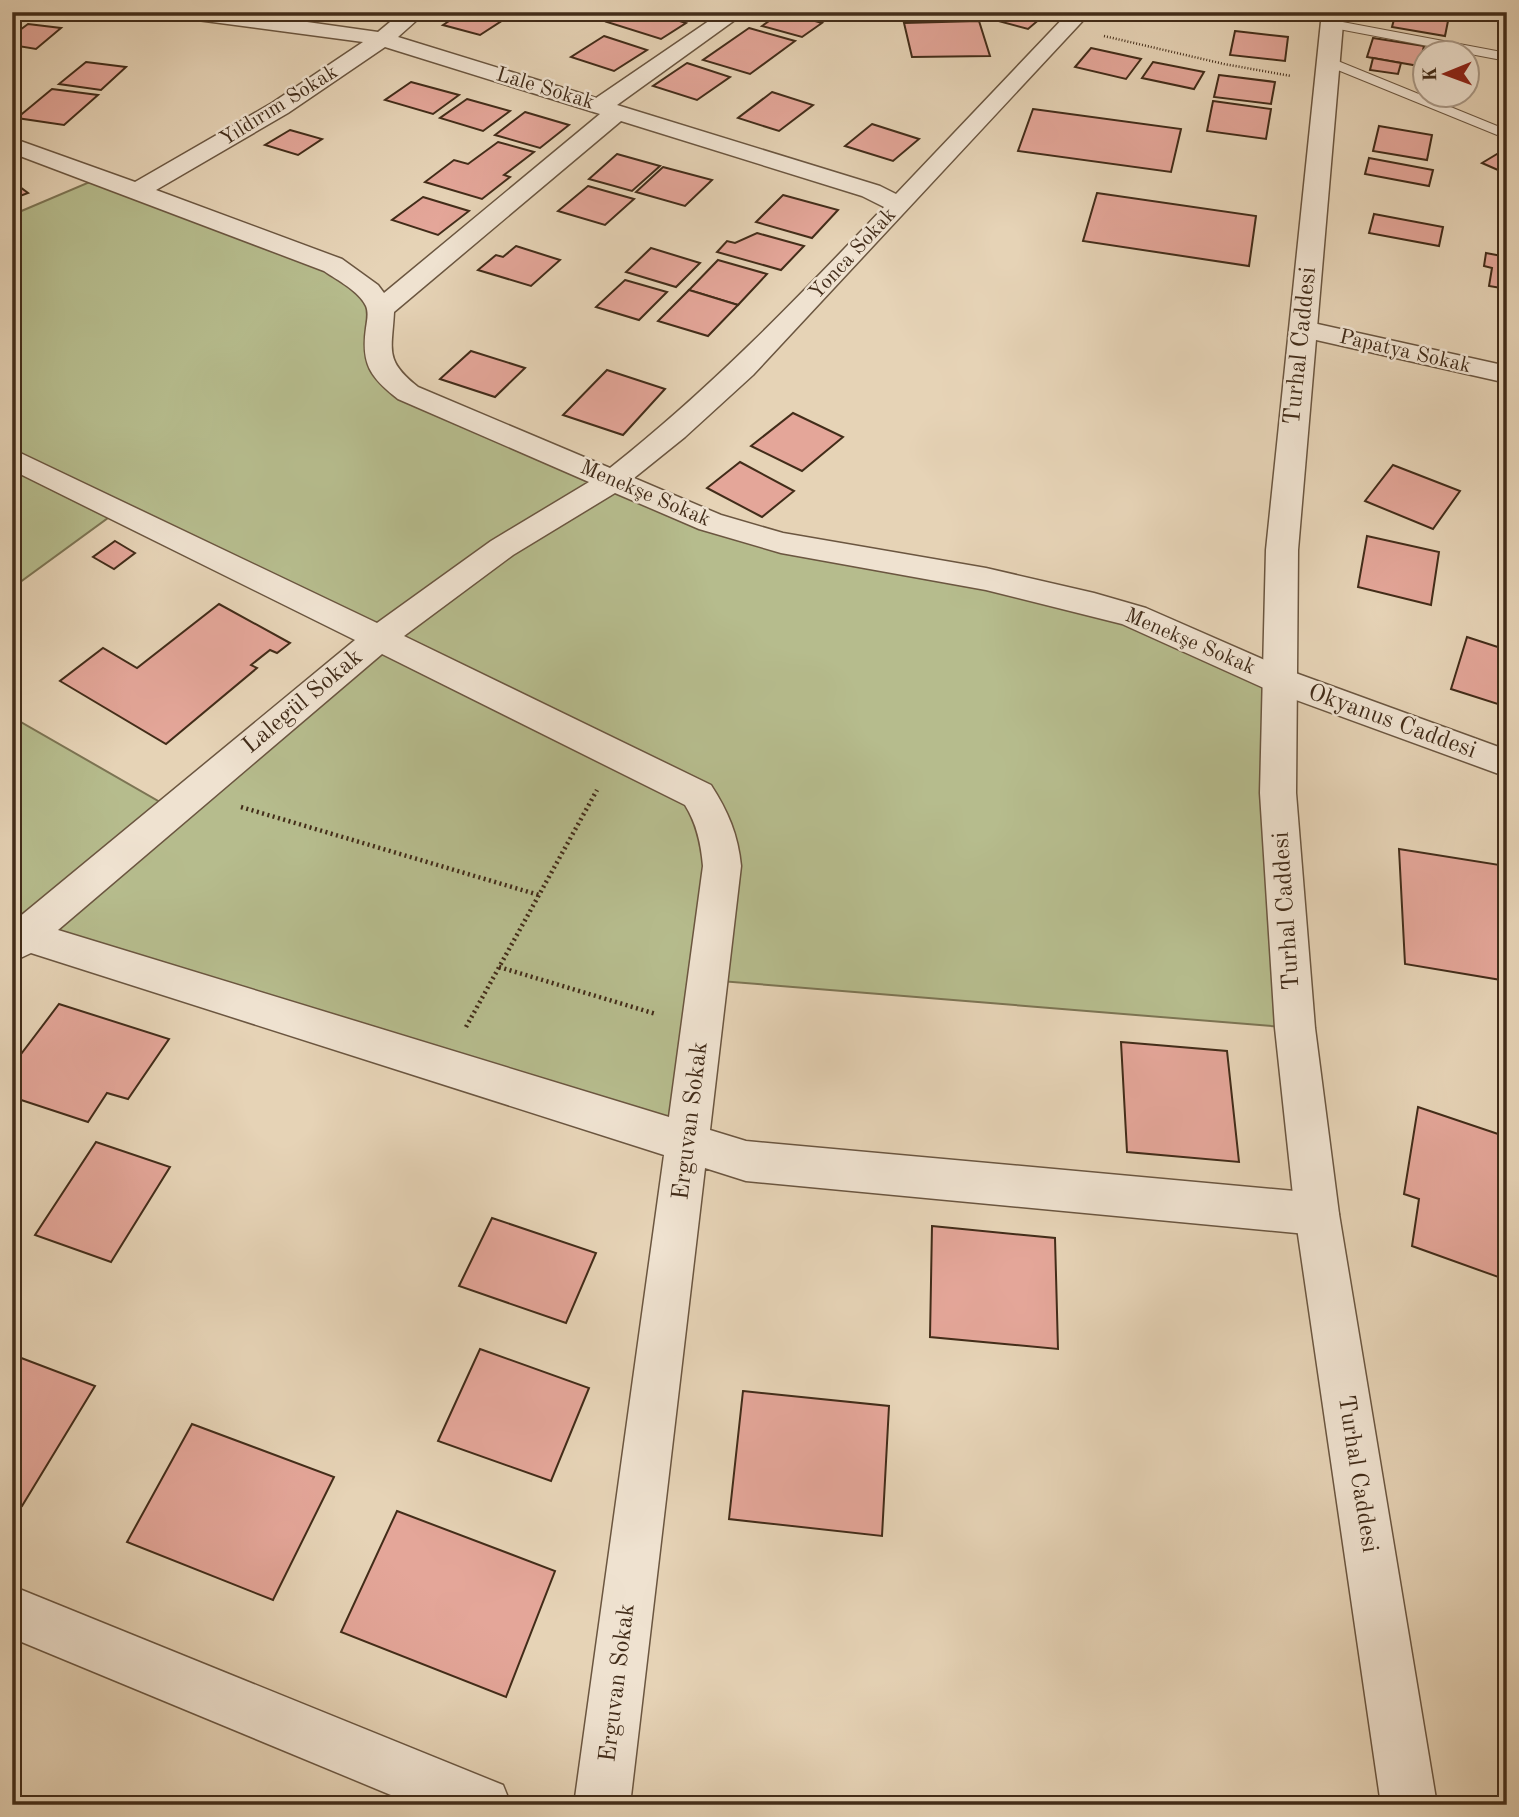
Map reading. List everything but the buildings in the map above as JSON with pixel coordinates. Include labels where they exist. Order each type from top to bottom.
[{"type":"street","name":"Lale Sokak","points":[[182,12],[313,27],[383,39],[871,191],[898,205]]},
{"type":"street","name":"Yıldırım Sokak","points":[[136,192],[295,98],[383,39],[416,12]]},
{"type":"street","points":[[12,145],[333,265],[369,291],[381,309],[608,109],[736,12]]},
{"type":"street","name":"Turhal Caddesi","points":[[1332,18],[1282,550],[1278,793],[1297,1048],[1317,1214],[1409,1805]]},
{"type":"street","name":"Yonca Sokak","points":[[612,481],[675,431],[743,369],[1075,20]]},
{"type":"street","name":"Menekşe Sokak","points":[[381,309],[376,350],[379,365],[389,379],[408,393],[710,522],[770,540],[853,558],[986,579],[1094,604],[1134,616],[1185,637],[1278,680]]},
{"type":"street","name":"Papatya Sokak","points":[[1304,329],[1507,375]]},
{"type":"street","name":"Erguvan Sokak","points":[[12,457],[698,795],[713,817],[721,840],[722,866],[602,1805]]},
{"type":"street","name":"Lalegül Sokak","points":[[18,940],[379,638],[502,548],[612,481]]},
{"type":"street","name":"Okyanus Caddesi","points":[[1278,680],[1507,764]]},
{"type":"street","points":[[18,940],[746,1161],[1317,1214]]},
{"type":"street","points":[[12,1612],[483,1805]]},
{"type":"lane","points":[[1332,18],[1507,57]]},
{"type":"lane","points":[[1327,72],[1507,135]]},
{"type":"path","points":[[1075,20],[1224,64],[1327,72]]},
{"type":"path","points":[[443,1068],[616,755]]},
{"type":"path","points":[[194,794],[539,895]]},
{"type":"path","points":[[499,967],[702,1028]]},
{"type":"green space","points":[[99,178],[333,265],[369,291],[389,379],[710,522],[1043,592],[1278,680],[1295,1028],[708,980],[688,1144],[12,946],[12,717],[174,810],[378,638],[119,510],[12,588],[12,215]]}]
